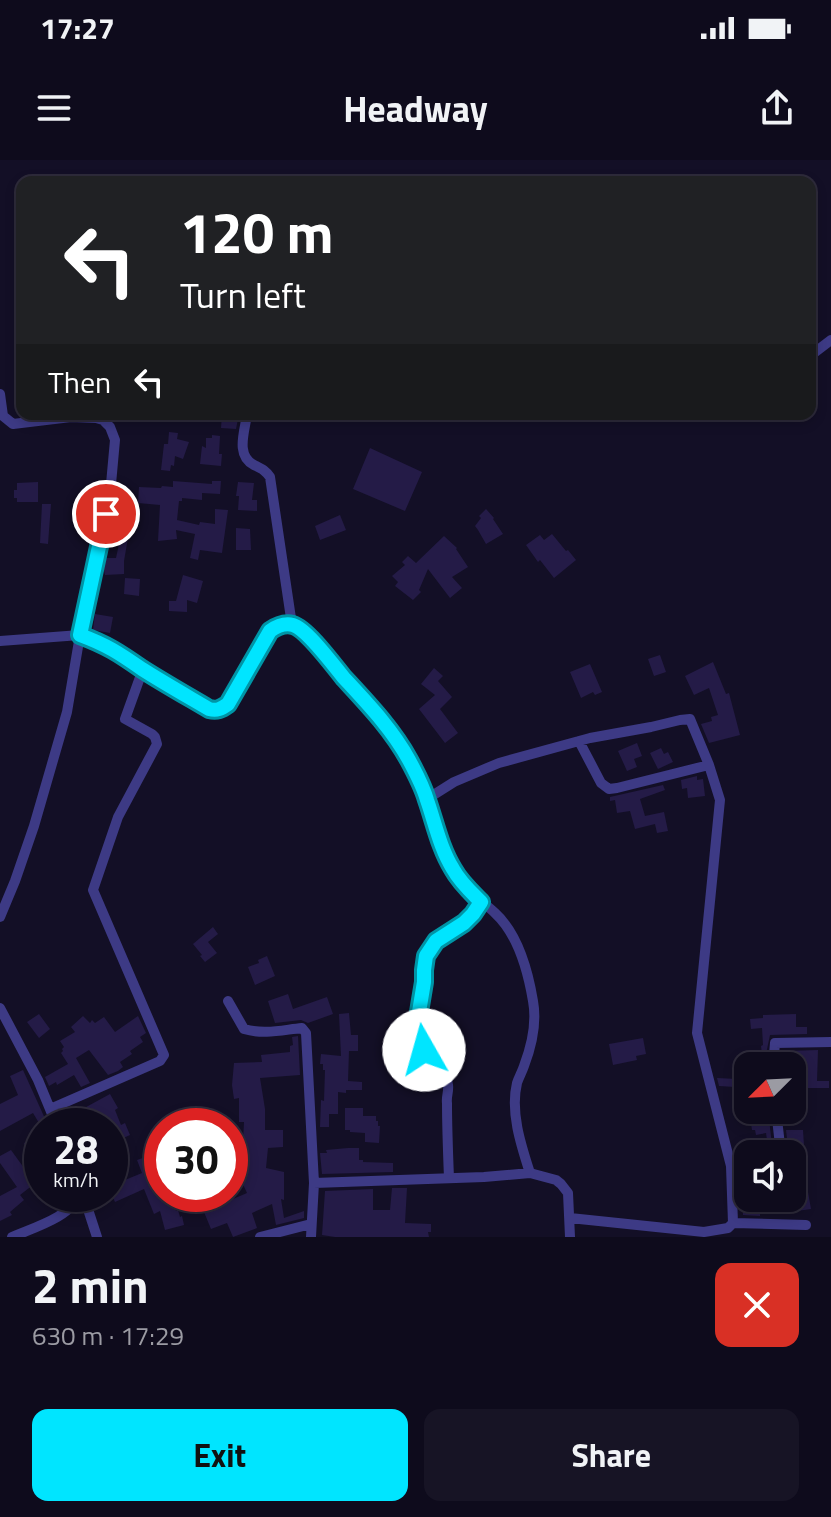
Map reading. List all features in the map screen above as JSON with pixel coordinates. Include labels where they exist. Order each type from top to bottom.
[{"type":"street","points":[[0,394],[3,416],[13,424],[46,420]]},
{"type":"street","points":[[0,917],[15,881],[67,712],[110,495],[115,440],[113,431],[103,420]]},
{"type":"street","points":[[246,420],[243,454],[270,477],[292,625]]},
{"type":"street","points":[[0,641],[80,635],[113,649],[209,709],[219,710],[232,699],[270,631],[282,625],[292,625],[307,634],[385,723],[407,757],[427,799],[434,827],[453,869],[468,890],[495,913],[512,933],[529,979],[534,1005],[531,1046],[517,1083],[515,1106],[530,1173]]},
{"type":"street","points":[[52,1108],[160,1061],[164,1055],[93,890],[118,817],[157,744],[152,734],[125,719],[143,669]]},
{"type":"street","points":[[427,799],[454,782],[499,763],[579,741],[690,719],[720,800],[697,1033],[731,1166],[733,1223]]},
{"type":"street","points":[[579,741],[601,783],[609,789],[709,765]]},
{"type":"street","points":[[449,1178],[448,1082],[424,1050],[419,1012],[426,956],[436,941],[464,923],[481,902]]},
{"type":"street","points":[[228,1001],[244,1029],[255,1033],[302,1028],[305,1031],[314,1183],[311,1237]]},
{"type":"street","points":[[0,1008],[50,1108]]},
{"type":"street","points":[[774,1052],[775,1043],[831,1042]]},
{"type":"street","points":[[314,1183],[530,1173],[550,1178],[566,1188],[570,1237]]},
{"type":"street","points":[[12,1237],[64,1212]]},
{"type":"street","points":[[88,1212],[97,1237]]},
{"type":"street","points":[[570,1218],[704,1232],[719,1231],[733,1223],[806,1225]]},
{"type":"street","points":[[260,1237],[311,1224]]},
{"type":"building","points":[[222,420],[238,420],[236,429],[221,428]]},
{"type":"building","points":[[169,432],[178,433],[177,439],[189,442],[183,459],[175,456],[170,471],[161,470],[164,444],[168,444]]},
{"type":"building","points":[[212,435],[220,436],[221,466],[200,464],[202,446],[206,448],[206,438],[212,438]]},
{"type":"building","points":[[370,448],[422,472],[405,511],[353,489]]},
{"type":"building","points":[[173,481],[212,484],[212,481],[221,481],[220,494],[202,493],[202,500],[182,498],[177,520],[199,525],[200,522],[215,524],[215,509],[228,510],[222,553],[200,550],[198,560],[190,558],[195,534],[176,530],[177,539],[158,541],[160,505],[138,503],[139,487],[173,487]]},
{"type":"building","points":[[38,482],[38,502],[17,502],[14,490],[17,490],[17,483]]},
{"type":"building","points":[[238,482],[254,483],[252,500],[257,500],[257,511],[238,510]]},
{"type":"building","points":[[42,504],[51,504],[48,544],[40,543]]},
{"type":"building","points":[[486,509],[503,534],[486,544],[475,526]]},
{"type":"building","points":[[340,515],[346,530],[320,540],[315,526]]},
{"type":"building","points":[[236,528],[250,529],[251,550],[236,550]]},
{"type":"building","points":[[122,530],[129,532],[124,574],[105,575],[105,558],[116,558]]},
{"type":"building","points":[[552,534],[576,560],[554,578],[526,545],[540,535],[544,540]]},
{"type":"building","points":[[444,536],[457,548],[468,567],[452,577],[462,588],[450,598],[428,569],[419,590],[421,592],[413,600],[395,586],[398,582],[392,576],[405,565],[402,562],[408,556],[416,563]]},
{"type":"building","points":[[183,575],[203,581],[197,603],[187,600],[187,612],[169,611],[169,601],[176,601]]},
{"type":"building","points":[[125,578],[140,579],[139,596],[124,594]]},
{"type":"building","points":[[95,614],[113,617],[110,633],[93,630]]},
{"type":"building","points":[[660,655],[666,672],[654,676],[648,659]]},
{"type":"building","points":[[713,662],[726,694],[729,693],[740,735],[709,743],[701,724],[712,721],[711,717],[718,715],[709,688],[694,695],[685,676]]},
{"type":"building","points":[[590,664],[602,692],[595,695],[593,692],[581,698],[570,672]]},
{"type":"building","points":[[434,668],[443,676],[438,681],[452,697],[440,709],[458,733],[445,743],[419,709],[435,695],[421,684]]},
{"type":"building","points":[[637,743],[642,756],[634,759],[637,767],[627,771],[618,751]]},
{"type":"building","points":[[661,748],[664,754],[668,752],[673,762],[658,769],[650,753]]},
{"type":"building","points":[[697,776],[697,780],[703,779],[705,796],[688,798],[687,788],[682,789],[681,780]]},
{"type":"building","points":[[663,785],[665,790],[640,799],[645,816],[664,812],[668,831],[657,833],[655,824],[635,829],[630,811],[617,813],[615,800],[610,801],[610,797]]},
{"type":"building","points":[[213,927],[218,934],[208,942],[217,953],[205,962],[193,944]]},
{"type":"building","points":[[267,956],[275,976],[255,985],[248,967]]},
{"type":"building","points":[[288,994],[293,1009],[327,997],[333,1014],[308,1023],[301,1020],[275,1023],[268,1001]]},
{"type":"building","points":[[349,1013],[351,1035],[358,1035],[358,1051],[349,1051],[348,1081],[362,1082],[362,1090],[338,1092],[338,1114],[329,1114],[329,1127],[320,1127],[325,1070],[320,1064],[321,1054],[341,1056],[339,1014]]},
{"type":"building","points":[[39,1014],[50,1029],[39,1038],[27,1022]]},
{"type":"building","points":[[796,1014],[796,1027],[807,1027],[807,1034],[770,1035],[766,1052],[762,1052],[762,1028],[751,1029],[750,1019],[763,1018],[763,1015]]},
{"type":"building","points":[[83,1016],[90,1023],[104,1017],[115,1032],[138,1016],[146,1033],[140,1037],[143,1042],[120,1062],[123,1067],[118,1071],[108,1075],[89,1050],[76,1058],[90,1083],[81,1087],[74,1075],[49,1086],[45,1077],[68,1064],[61,1053],[64,1047],[60,1041],[75,1032],[71,1027]]},
{"type":"building","points":[[298,1036],[300,1075],[260,1078],[265,1130],[283,1130],[283,1147],[268,1148],[266,1168],[284,1172],[284,1200],[281,1199],[284,1218],[304,1211],[304,1218],[276,1225],[272,1204],[252,1213],[257,1228],[233,1237],[227,1223],[211,1229],[204,1212],[248,1212],[248,1108],[239,1108],[239,1098],[234,1099],[234,1063],[262,1062],[261,1055],[290,1052],[292,1037]]},
{"type":"building","points":[[643,1038],[646,1054],[636,1056],[637,1060],[613,1065],[609,1044]]},
{"type":"building","points":[[818,1050],[817,1081],[829,1081],[829,1088],[806,1088],[806,1052],[786,1051]]},
{"type":"building","points":[[23,1070],[40,1108],[24,1108],[24,1118],[0,1131],[0,1104],[18,1095],[10,1076]]},
{"type":"building","points":[[717,1078],[734,1079],[734,1087],[719,1086]]},
{"type":"building","points":[[110,1094],[118,1108],[84,1108]]},
{"type":"building","points":[[345,1108],[363,1108],[363,1116],[376,1116],[380,1126],[379,1143],[365,1142],[365,1133],[345,1130]]},
{"type":"building","points":[[751,1124],[770,1124],[771,1140],[767,1140],[766,1133],[756,1135]]},
{"type":"building","points":[[786,1130],[803,1130],[804,1140],[787,1140]]},
{"type":"building","points":[[359,1148],[359,1160],[363,1162],[393,1163],[393,1172],[322,1174],[320,1153]]},
{"type":"building","points":[[11,1150],[24,1168],[24,1192],[20,1195],[24,1200],[10,1212],[12,1215],[0,1221],[0,1196],[17,1187],[0,1163],[0,1156]]},
{"type":"building","points":[[144,1158],[144,1189],[128,1196],[128,1179],[142,1173],[137,1160]]},
{"type":"building","points":[[392,1188],[407,1188],[405,1223],[431,1224],[429,1237],[322,1235],[325,1191],[373,1189],[373,1210],[390,1210]]},
{"type":"building","points":[[808,1192],[811,1209],[806,1210]]},
{"type":"building","points":[[160,1212],[179,1212],[184,1225],[165,1230]]},
{"type":"building","points":[[743,1212],[760,1212],[760,1216],[743,1215]]},
{"type":"route","points":[[106,514],[80,635],[106,645],[215,711],[232,699],[270,631],[282,625],[292,625],[307,634],[364,698],[407,757],[418,777],[434,827],[453,869],[481,902],[464,923],[436,941],[426,956],[419,1012],[424,1050]]}]
